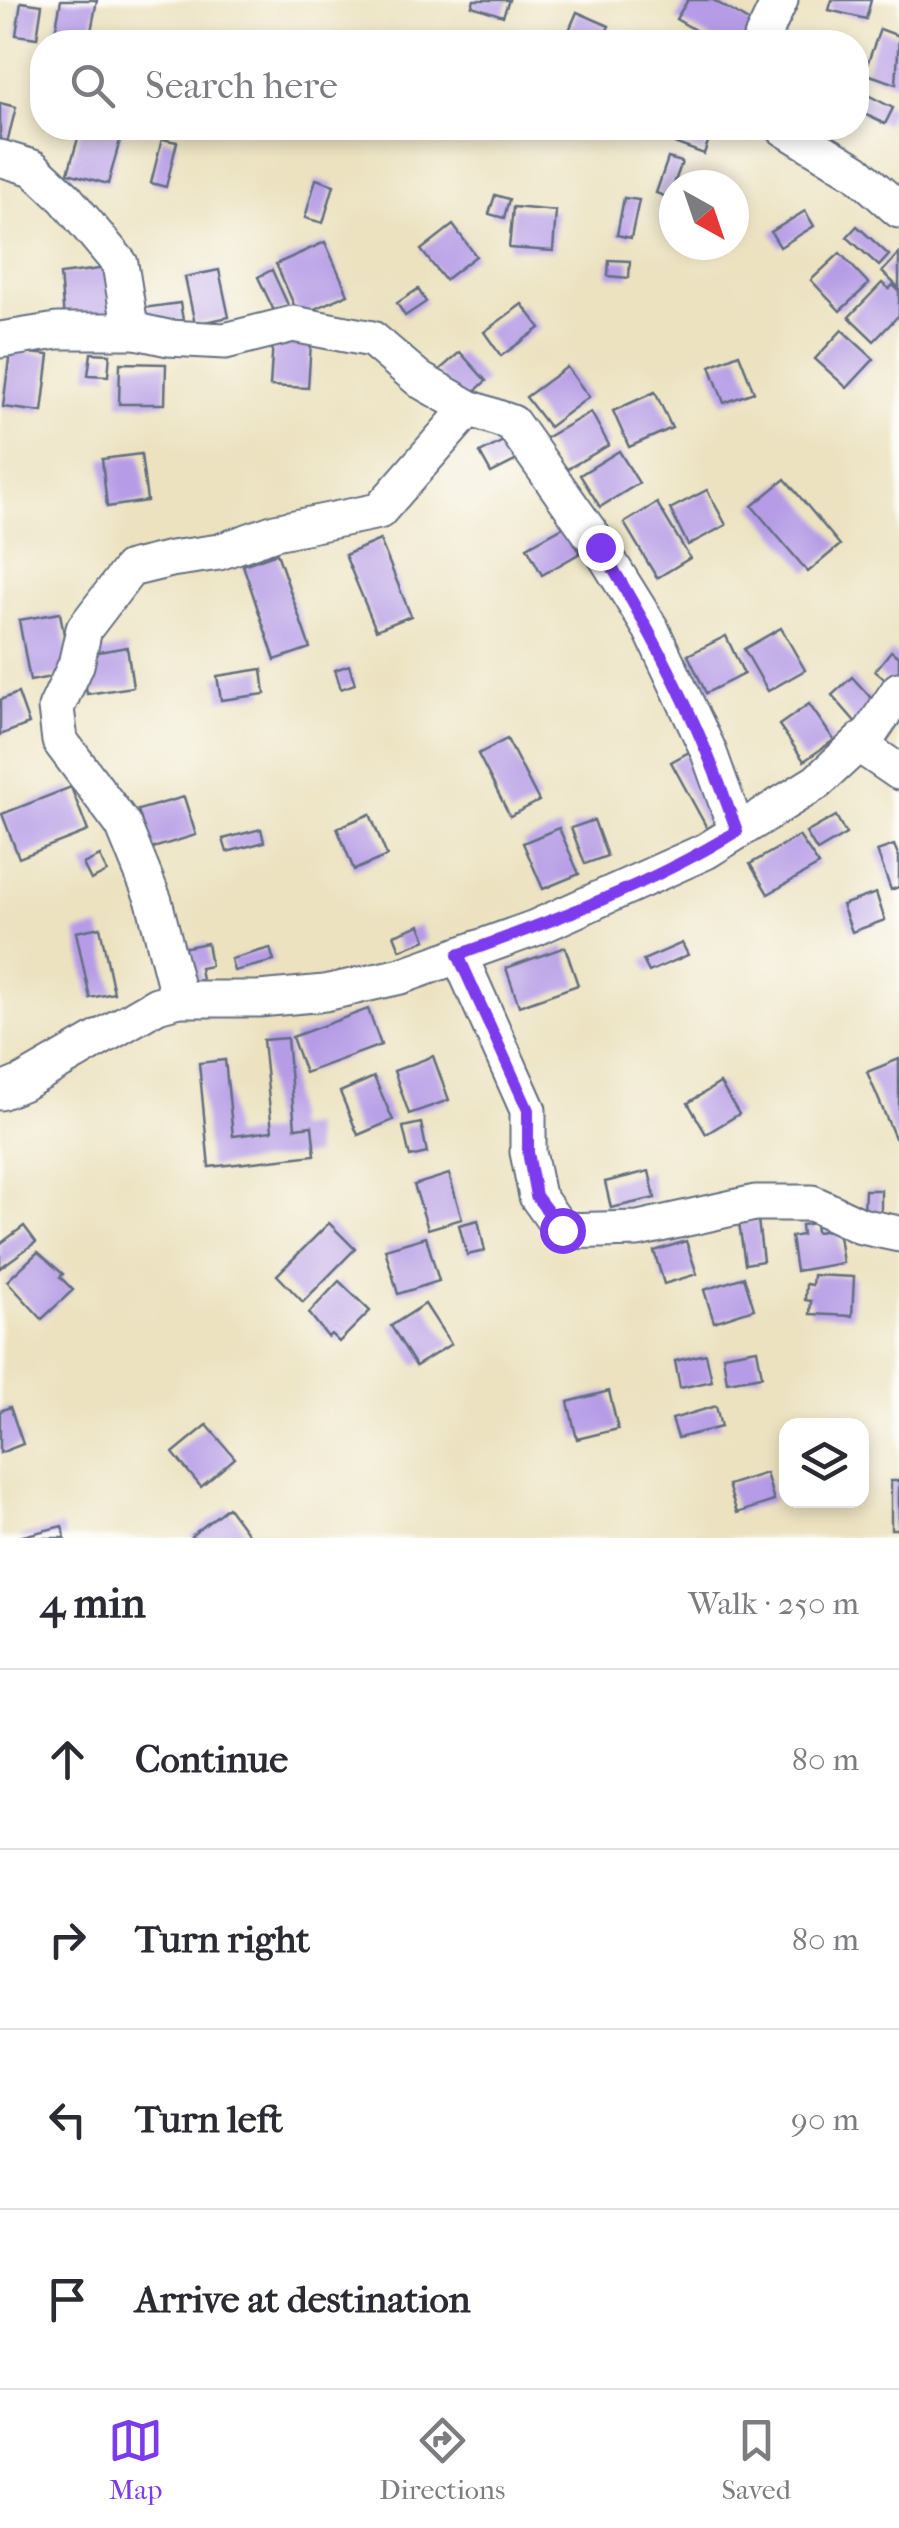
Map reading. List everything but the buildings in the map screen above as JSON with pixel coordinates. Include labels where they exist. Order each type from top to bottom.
[{"type":"street","points":[[766,30],[780,0]]},
{"type":"street","points":[[804,140],[856,172],[899,210]]},
{"type":"street","points":[[0,158],[33,168],[65,198],[120,264],[129,320],[136,331]]},
{"type":"street","points":[[0,340],[57,331],[136,331],[168,338],[225,341],[293,324],[372,339],[420,380],[470,408],[512,422],[600,547],[650,629],[708,750],[737,831]]},
{"type":"street","points":[[179,999],[154,901],[123,825],[60,741],[56,708],[76,665],[84,629],[130,569],[220,552],[276,532],[379,512],[470,408]]},
{"type":"street","points":[[0,1092],[157,1005],[179,999],[259,999],[325,993],[400,976],[534,928],[706,850],[817,782],[858,744],[899,690]]},
{"type":"street","points":[[858,744],[899,772]]},
{"type":"street","points":[[458,955],[528,1110],[528,1152],[536,1196],[562,1230],[638,1229],[755,1203],[812,1203],[861,1226],[899,1234]]},
{"type":"route","points":[[562,1230],[536,1196],[528,1152],[528,1110],[458,955],[534,928],[706,850],[737,831],[708,750],[650,629],[600,547]]}]
